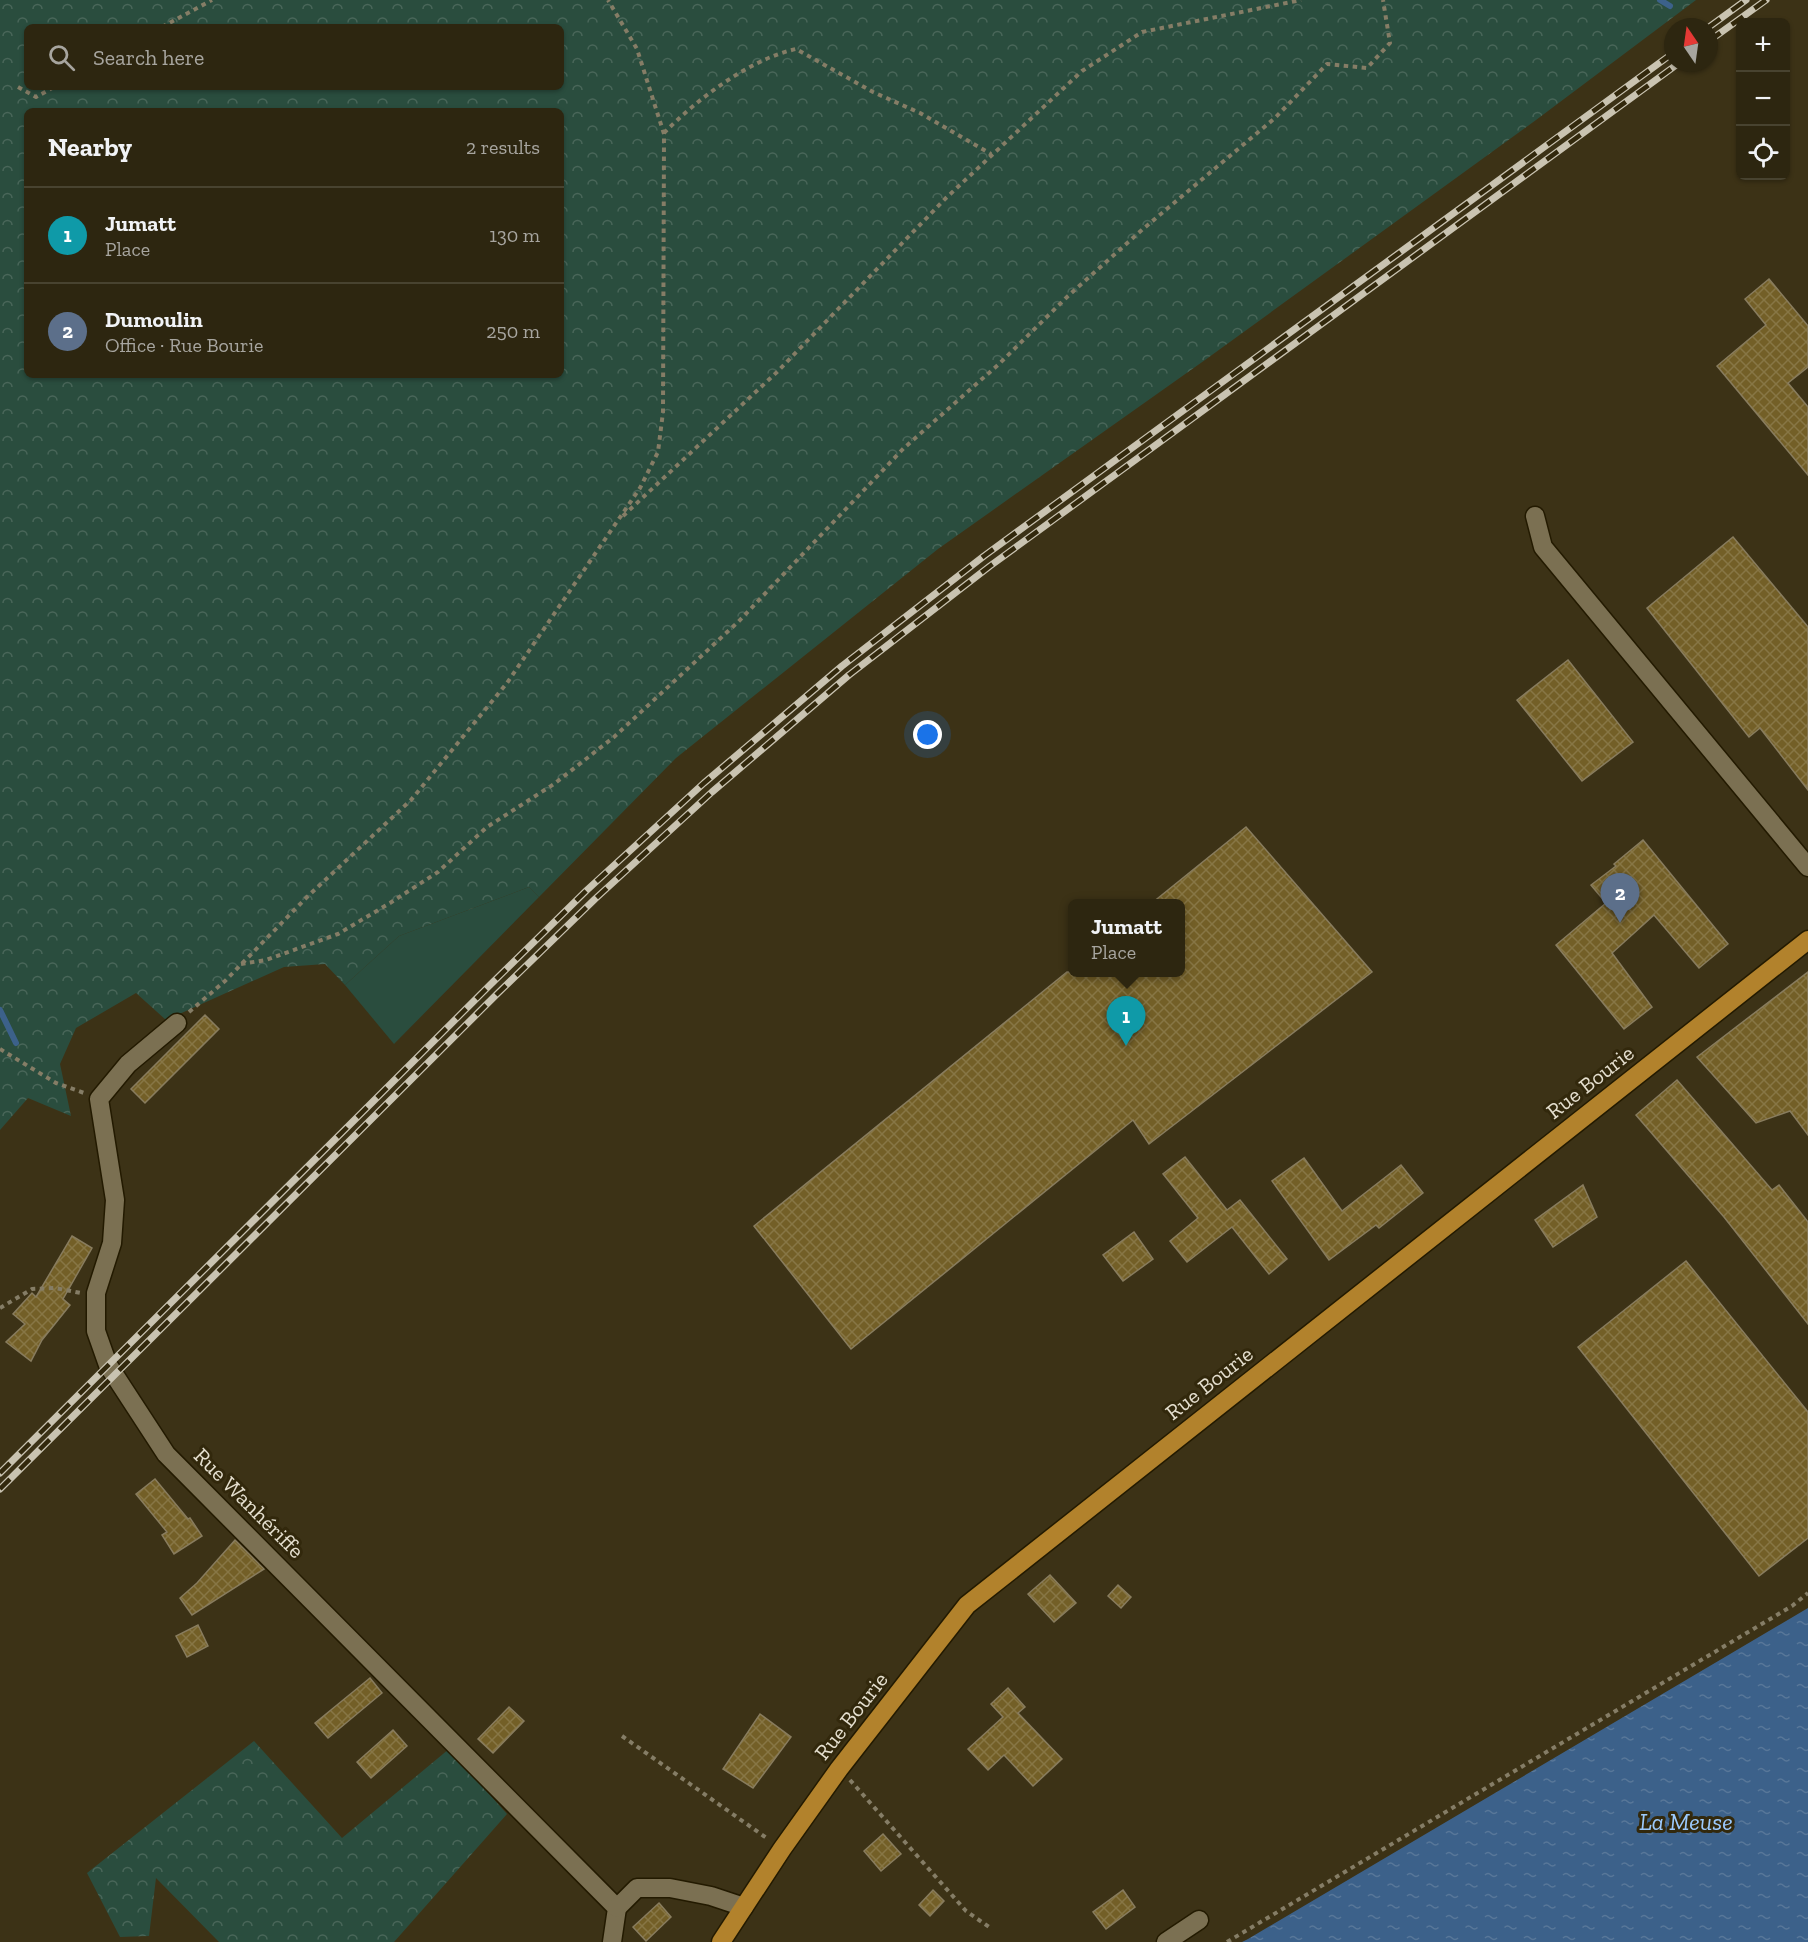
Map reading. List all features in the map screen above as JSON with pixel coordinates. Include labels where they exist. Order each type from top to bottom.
[{"type":"main road","name":"Rue Bourie","points":[[721,1942],[839,1769],[967,1605],[1808,940]]},
{"type":"street","points":[[1535,516],[1543,547],[1808,867]]},
{"type":"street","points":[[99,1099],[128,1064],[177,1023]]},
{"type":"street","name":"Rue Wanhériffe","points":[[99,1099],[115,1200],[112,1243],[96,1293],[96,1331],[108,1365],[166,1454],[617,1908]]},
{"type":"street","points":[[612,1942],[617,1908],[637,1888],[670,1888],[711,1896],[744,1907]]},
{"type":"street","points":[[1166,1942],[1199,1920]]},
{"type":"path","points":[[168,24],[212,0]]},
{"type":"path","points":[[177,1023],[411,800],[507,683],[640,488],[658,452],[663,412],[664,134],[637,49],[608,0]]},
{"type":"path","points":[[618,520],[777,372],[931,213],[991,154],[1082,71],[1142,32],[1301,0]]},
{"type":"path","points":[[241,964],[266,960],[338,934],[382,908],[438,872],[487,827],[554,784],[614,737],[738,622],[904,448],[999,364],[1067,297],[1143,229],[1275,118],[1327,64],[1367,68],[1390,43],[1383,0]]},
{"type":"path","points":[[664,134],[677,119],[720,86],[775,53],[796,49],[873,92],[920,113],[991,154]]},
{"type":"path","points":[[18,87],[36,97],[49,90]]},
{"type":"path","points":[[0,1049],[56,1083],[99,1099]]},
{"type":"path","points":[[0,1308],[32,1289],[55,1287],[77,1293],[96,1293]]},
{"type":"path","points":[[1227,1942],[1782,1612],[1808,1593]]},
{"type":"path","points":[[622,1736],[782,1850]]},
{"type":"path","points":[[839,1769],[966,1911],[992,1929]]},
{"type":"green space","points":[[0,0],[1696,0],[1672,18],[1664,18],[1664,24],[1536,120],[1205,360],[938,549],[676,758],[539,897],[529,887],[399,936],[345,985],[325,964],[284,967],[166,1020],[136,993],[76,1028],[60,1064],[71,1116],[28,1098],[0,1130]]},
{"type":"green space","points":[[529,887],[539,897],[394,1044],[345,985],[399,936]]},
{"type":"green space","points":[[254,1741],[342,1838],[449,1749],[507,1814],[394,1942],[219,1942],[156,1878],[149,1936],[120,1937],[87,1873]]},
{"type":"water","name":"La Meuse","points":[[1808,1608],[1808,1942],[1242,1942],[1248,1939]]},
{"type":"building","points":[[1769,279],[1808,326],[1808,367],[1788,383],[1808,407],[1808,475],[1717,366],[1766,325],[1745,299]]},
{"type":"building","points":[[1733,537],[1808,627],[1808,790],[1760,728],[1749,737],[1647,608]]},
{"type":"building","points":[[1568,660],[1633,742],[1582,781],[1517,700]]},
{"type":"building","points":[[1246,827],[1372,972],[1149,1144],[1133,1120],[851,1349],[754,1226],[1067,972],[1068,977],[1185,977],[1185,899],[1157,899]]},
{"type":"building","points":[[1643,840],[1728,944],[1699,968],[1654,915],[1612,953],[1652,1007],[1624,1029],[1556,945],[1606,903],[1591,885],[1616,866],[1614,864]]},
{"type":"building","points":[[1808,972],[1808,1135],[1790,1111],[1756,1123],[1697,1057]]},
{"type":"building","points":[[205,1015],[219,1029],[145,1103],[131,1089]]},
{"type":"building","points":[[1677,1080],[1772,1190],[1779,1185],[1808,1222],[1808,1324],[1724,1217],[1636,1115]]},
{"type":"building","points":[[1185,1157],[1227,1210],[1240,1200],[1287,1259],[1269,1274],[1232,1227],[1187,1262],[1170,1241],[1198,1218],[1163,1174]]},
{"type":"building","points":[[1304,1158],[1342,1211],[1401,1165],[1423,1193],[1379,1228],[1376,1225],[1329,1260],[1272,1181]]},
{"type":"building","points":[[1583,1185],[1597,1217],[1553,1247],[1535,1220]]},
{"type":"building","points":[[1134,1232],[1153,1259],[1123,1281],[1103,1255]]},
{"type":"building","points":[[72,1236],[92,1248],[63,1299],[70,1305],[42,1340],[31,1361],[6,1342],[25,1324],[13,1314],[32,1293],[36,1297]]},
{"type":"building","points":[[1686,1261],[1808,1412],[1808,1538],[1759,1576],[1578,1347]]},
{"type":"building","points":[[155,1479],[188,1519],[190,1518],[202,1536],[174,1554],[162,1535],[167,1532],[136,1494]]},
{"type":"building","points":[[235,1540],[264,1569],[192,1615],[180,1598],[197,1583]]},
{"type":"building","points":[[1050,1575],[1076,1603],[1054,1622],[1028,1594]]},
{"type":"building","points":[[1118,1585],[1131,1597],[1121,1608],[1108,1596]]},
{"type":"building","points":[[198,1625],[208,1646],[187,1657],[176,1636]]},
{"type":"building","points":[[370,1678],[382,1693],[328,1738],[315,1723]]},
{"type":"building","points":[[1008,1688],[1025,1707],[1018,1713],[1062,1759],[1033,1786],[1004,1755],[988,1770],[968,1749],[1003,1717],[991,1704]]},
{"type":"building","points":[[509,1707],[524,1721],[493,1753],[478,1739]]},
{"type":"building","points":[[760,1714],[791,1737],[753,1788],[723,1769]]},
{"type":"building","points":[[393,1730],[407,1746],[371,1778],[357,1762]]},
{"type":"building","points":[[883,1834],[901,1854],[881,1871],[864,1851]]},
{"type":"building","points":[[933,1890],[944,1901],[930,1916],[919,1905]]},
{"type":"building","points":[[1123,1890],[1135,1907],[1106,1929],[1093,1912]]},
{"type":"building","points":[[659,1903],[671,1917],[646,1941],[633,1927]]},
{"type":"waterway","points":[[1660,0],[1670,6]]},
{"type":"waterway","points":[[0,1010],[16,1043]]},
{"type":"railway","points":[[1718,20],[1746,0]]},
{"type":"railway","points":[[1718,35],[1766,0]]},
{"type":"railway","points":[[0,1473],[490,985],[587,890],[704,783],[842,666],[984,556],[1664,60]]},
{"type":"railway","points":[[0,1489],[595,899],[712,792],[849,675],[990,566],[1667,72]]},
{"type":"place","name":"Dumoulin","points":[[1620,923]]},
{"type":"place","name":"Jumatt","points":[[1126,1046]]}]
